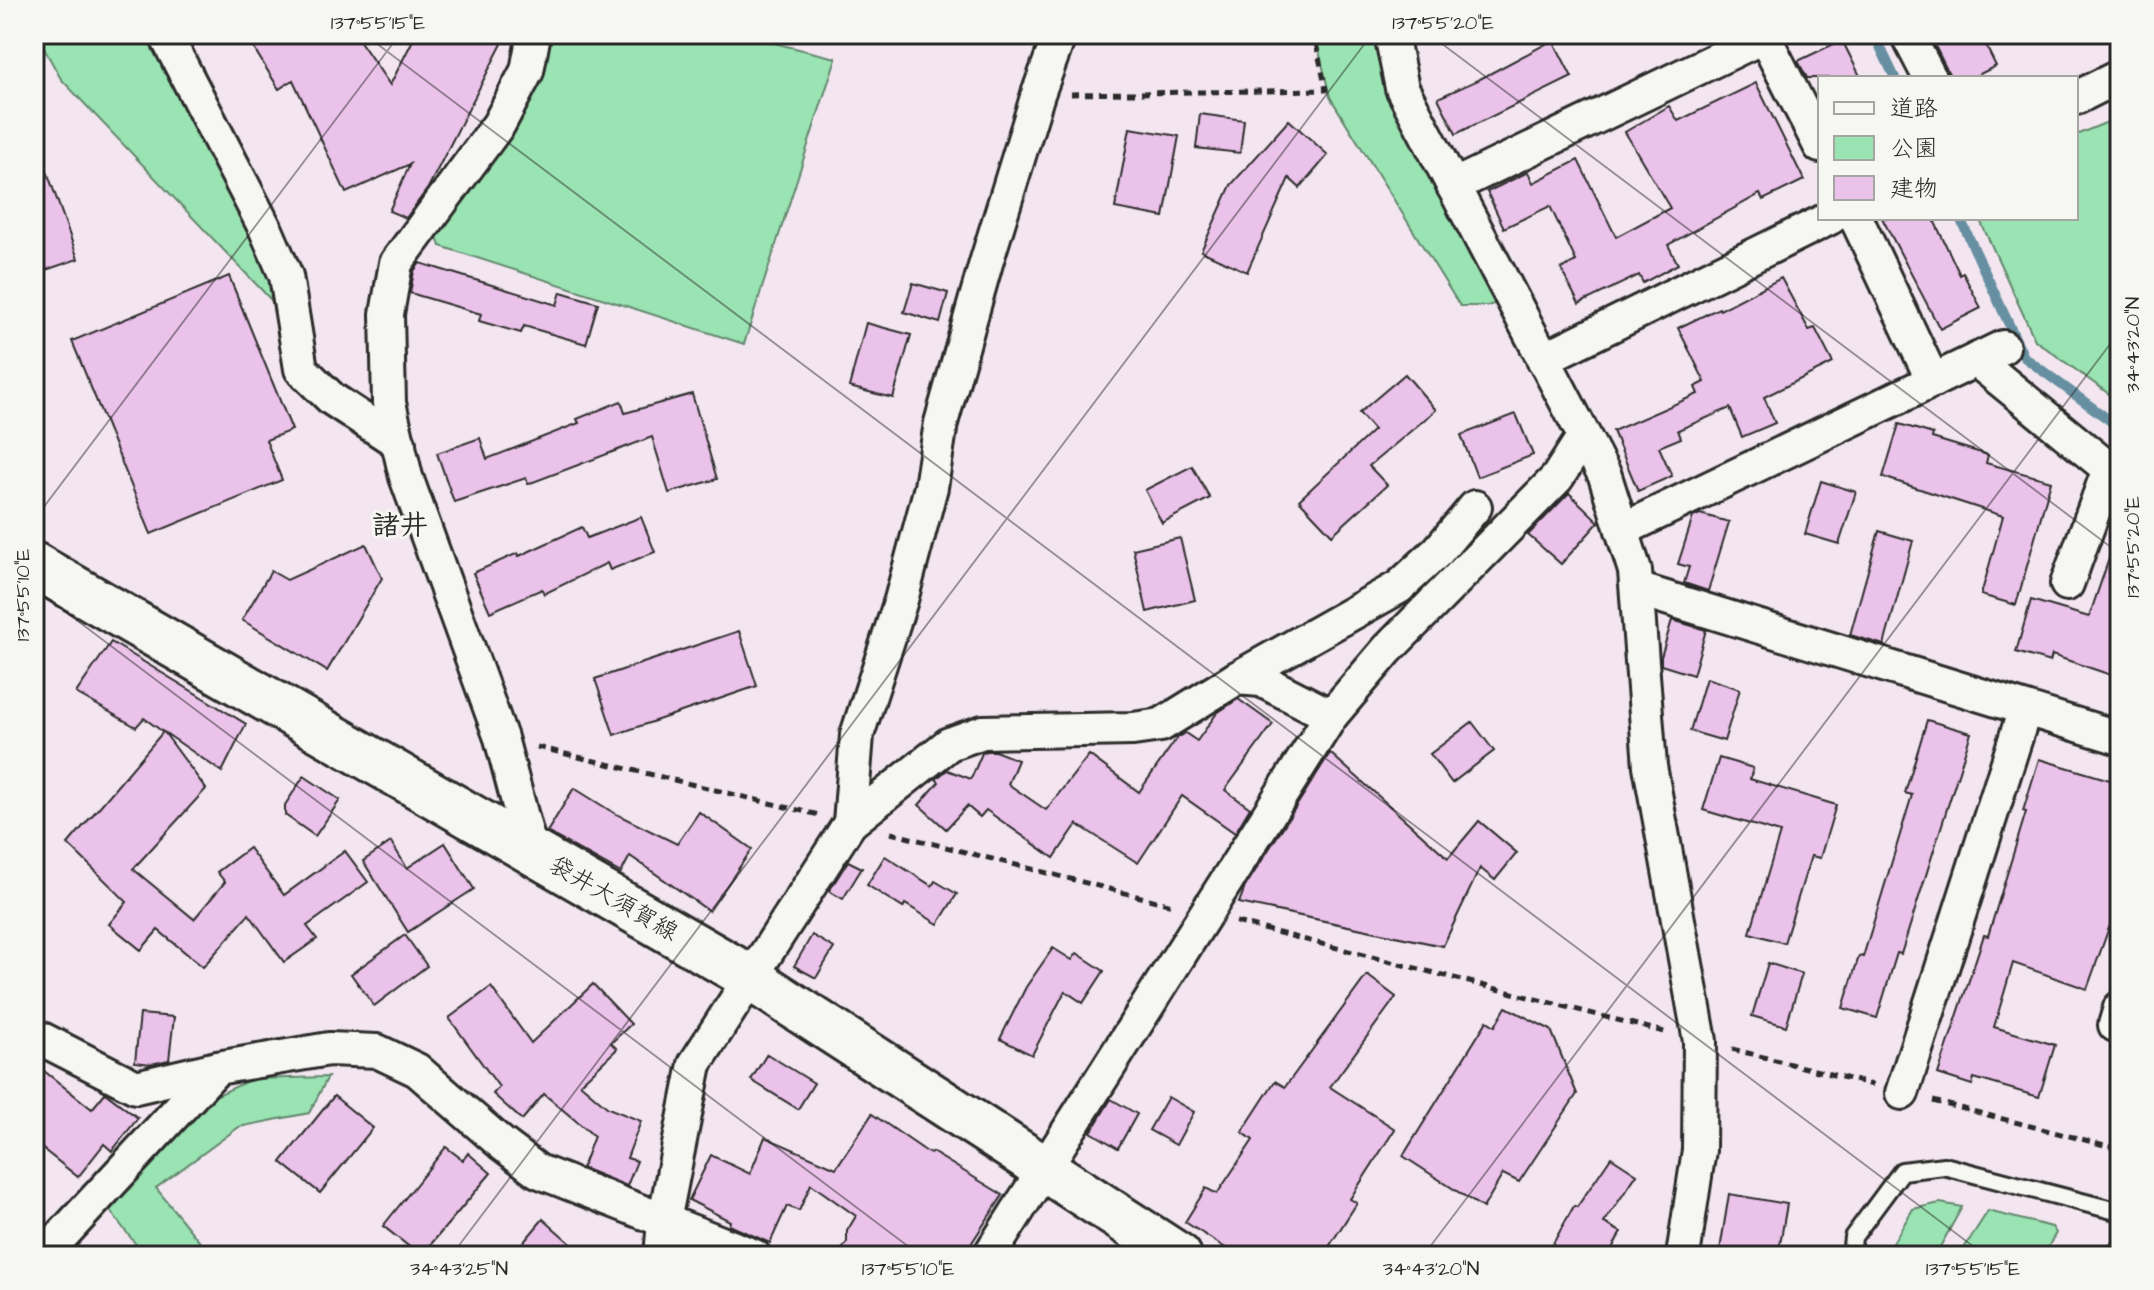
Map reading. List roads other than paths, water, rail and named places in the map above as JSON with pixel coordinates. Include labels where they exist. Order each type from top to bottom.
[{"type":"main road","name":"袋井大須賀線","points":[[34,565],[749,977],[1179,1256]]},
{"type":"street","points":[[165,34],[266,230],[286,276],[301,369],[332,399],[399,443]]},
{"type":"street","points":[[531,851],[501,738],[406,477],[389,403],[387,314],[396,263],[499,124],[527,71],[534,34]]},
{"type":"street","points":[[850,823],[857,735],[901,600],[931,487],[941,423],[1038,94],[1060,34]]},
{"type":"street","points":[[1391,34],[1402,88],[1605,476],[1635,571],[1650,766],[1700,1041],[1699,1150],[1683,1256]]},
{"type":"street","points":[[1907,34],[1929,76]]},
{"type":"street","points":[[1453,186],[1766,35],[1818,142]]},
{"type":"street","points":[[2078,97],[2120,76]]},
{"type":"street","points":[[1543,359],[1826,220]]},
{"type":"street","points":[[1857,220],[1933,381]]},
{"type":"street","points":[[1622,530],[1990,354],[2109,469],[2067,584]]},
{"type":"street","points":[[989,1256],[1331,716],[1387,650],[1557,478],[1584,436]]},
{"type":"street","points":[[661,1256],[664,1221],[695,1064],[850,823],[949,744],[983,732],[1133,729],[1161,725],[1237,678],[1399,587],[1438,551],[1475,507]]},
{"type":"street","points":[[1637,589],[2120,738]]},
{"type":"street","points":[[1237,678],[1261,680],[1331,716]]},
{"type":"street","points":[[1902,1093],[2025,709]]},
{"type":"street","points":[[2120,1008],[2115,1025],[2120,1027]]},
{"type":"street","points":[[34,1035],[136,1087],[217,1068],[329,1049],[377,1051],[417,1070],[538,1171],[754,1256]]},
{"type":"street","points":[[43,1256],[217,1068]]},
{"type":"lane","points":[[1851,1256],[1853,1237],[1902,1171],[1944,1166],[2120,1212]]},
{"type":"lane","points":[[2115,1256],[2120,1248]]},
{"type":"waterway","points":[[1874,34],[1894,76]]},
{"type":"waterway","points":[[1961,220],[2024,357],[2120,428]]},
{"type":"district","name":"諸井","points":[[400,524]]}]
